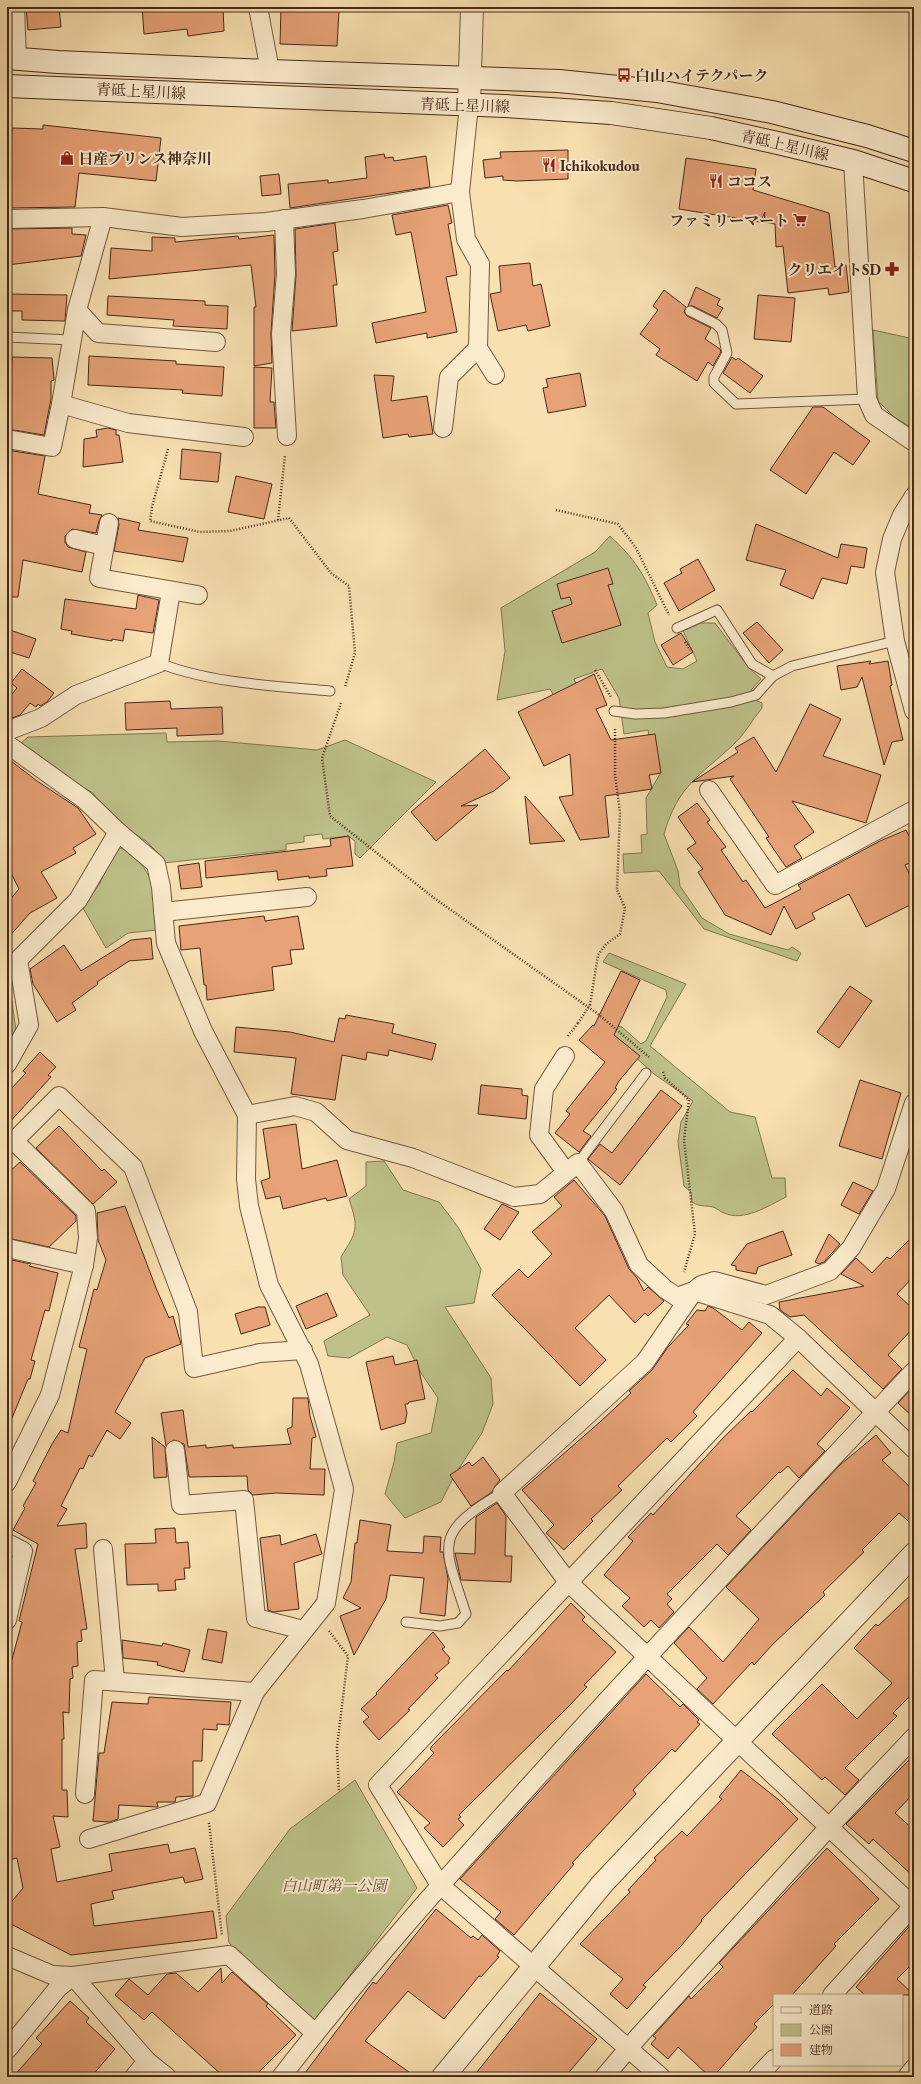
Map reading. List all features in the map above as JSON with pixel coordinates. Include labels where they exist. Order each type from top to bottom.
[{"type":"main road","points":[[469,105],[472,7]]},
{"type":"main road","name":"青砥上星川線","points":[[12,58],[58,62],[270,71],[559,81],[657,90],[772,112],[867,136],[914,151]]},
{"type":"main road","name":"青砥上星川線","points":[[7,86],[469,105],[611,113],[711,128],[853,161],[914,181]]},
{"type":"main road","points":[[443,2077],[603,1883],[739,1741],[914,1554]]},
{"type":"street","points":[[12,58],[15,7]]},
{"type":"street","points":[[258,7],[270,71]]},
{"type":"street","points":[[469,105],[460,192],[466,239],[480,264],[478,348],[495,375]]},
{"type":"street","points":[[853,161],[867,399],[874,415],[914,442]]},
{"type":"street","points":[[7,219],[103,217],[182,227],[284,219],[363,209],[460,192]]},
{"type":"street","points":[[7,439],[52,447],[77,310],[103,217]]},
{"type":"street","points":[[284,219],[286,274],[280,334],[287,436]]},
{"type":"street","points":[[77,310],[98,333],[216,342]]},
{"type":"street","points":[[443,428],[449,377],[478,348]]},
{"type":"street","points":[[61,404],[128,423],[244,437]]},
{"type":"street","points":[[914,496],[902,515],[892,538],[885,572],[895,641],[914,711]]},
{"type":"street","points":[[109,523],[99,578],[198,595]]},
{"type":"street","points":[[75,539],[104,546]]},
{"type":"street","points":[[7,731],[41,718],[76,695],[159,663],[171,591]]},
{"type":"street","points":[[7,744],[85,800],[118,832],[156,864],[161,887],[166,943],[203,1031],[247,1115],[246,1178],[249,1206],[269,1285],[310,1364],[344,1489],[326,1603],[255,1692],[207,1803],[89,1839]]},
{"type":"street","points":[[709,790],[775,885],[914,810]]},
{"type":"street","points":[[7,1064],[29,1024],[18,960],[78,900],[118,832]]},
{"type":"street","points":[[163,912],[307,897]]},
{"type":"street","points":[[565,1056],[544,1089],[539,1135],[614,1211],[639,1265],[665,1289],[677,1297],[694,1291],[770,1314],[798,1338],[914,1449]]},
{"type":"street","points":[[7,1482],[50,1395],[84,1265],[88,1238],[86,1211],[14,1141],[59,1096],[133,1166],[188,1312],[194,1368],[260,1353],[303,1350]]},
{"type":"street","points":[[833,1994],[914,1906],[648,1654],[568,1582],[502,1493],[645,1362],[694,1291],[701,1285],[714,1281],[766,1295],[830,1271],[851,1248],[886,1189],[914,1103]]},
{"type":"street","points":[[247,1115],[295,1106],[316,1112],[347,1140],[413,1158],[514,1197],[540,1194],[572,1167]]},
{"type":"street","points":[[7,1248],[84,1265]]},
{"type":"street","points":[[662,2077],[440,1885],[378,1784],[798,1338]]},
{"type":"street","points":[[281,2077],[315,2033],[440,1885],[648,1654],[914,1371]]},
{"type":"street","points":[[175,1450],[181,1505],[244,1500],[256,1618],[303,1630]]},
{"type":"street","points":[[7,1542],[24,1551],[7,1620]]},
{"type":"street","points":[[104,1549],[115,1681]]},
{"type":"street","points":[[85,1794],[94,1680],[255,1692]]},
{"type":"street","points":[[604,2077],[830,1826],[914,1737]]},
{"type":"street","points":[[7,1956],[52,1975],[72,1976],[229,1955],[315,2033]]},
{"type":"street","points":[[7,2050],[58,1988],[72,1976]]},
{"type":"street","points":[[72,1976],[147,2061],[167,2077]]},
{"type":"street","points":[[757,2077],[773,2060]]},
{"type":"street","points":[[134,2077],[147,2061]]},
{"type":"street","points":[[907,2077],[914,2068]]},
{"type":"lane","points":[[690,311],[716,324],[722,330],[727,353],[714,377],[714,383],[736,404],[867,399]]},
{"type":"lane","points":[[7,337],[71,340]]},
{"type":"lane","points":[[677,628],[717,610],[752,664],[773,676]]},
{"type":"lane","points":[[614,711],[635,714],[664,713],[725,704],[756,695],[773,676],[792,666],[895,641]]},
{"type":"lane","points":[[159,663],[181,672],[272,686],[330,691]]},
{"type":"lane","points":[[572,1167],[646,1073]]},
{"type":"lane","points":[[406,1622],[440,1626],[458,1623],[466,1614],[448,1559],[449,1538],[458,1523],[476,1508],[502,1493]]},
{"type":"path","points":[[178,429],[166,452],[150,521],[200,532],[230,531],[289,518],[331,573],[349,586],[355,653],[344,693]]},
{"type":"path","points":[[278,520],[284,467]]},
{"type":"path","points":[[556,510],[618,524],[636,548],[690,650]]},
{"type":"path","points":[[578,1024],[590,1005],[598,954],[606,944],[620,934],[625,908],[617,890],[620,812],[615,776],[613,700],[595,670]]},
{"type":"path","points":[[342,700],[322,758],[330,816],[434,898],[598,1014],[656,1062]]},
{"type":"path","points":[[661,1066],[665,1078],[688,1100],[684,1140],[695,1234],[677,1297]]},
{"type":"path","points":[[316,1615],[348,1656],[337,1748],[339,1792]]},
{"type":"path","points":[[207,1803],[224,1956]]},
{"type":"green space","points":[[873,330],[914,339],[914,429],[894,417],[878,401]]},
{"type":"green space","points":[[610,536],[626,552],[638,568],[657,605],[648,613],[655,642],[667,667],[683,669],[697,661],[683,631],[701,623],[715,623],[749,668],[761,679],[751,690],[757,701],[762,703],[762,708],[738,740],[683,792],[670,817],[664,834],[678,871],[680,886],[702,918],[729,934],[788,950],[792,947],[801,953],[797,961],[704,929],[659,871],[624,873],[623,854],[642,853],[641,835],[647,834],[646,798],[660,774],[657,760],[653,759],[648,730],[624,734],[619,698],[602,669],[574,679],[578,688],[554,696],[550,689],[497,700],[505,651],[501,608],[595,552]]},
{"type":"green space","points":[[914,654],[914,676],[908,657]]},
{"type":"green space","points":[[166,733],[167,742],[218,741],[317,750],[345,740],[436,782],[360,858],[355,854],[355,841],[348,836],[323,839],[322,834],[304,836],[304,842],[286,844],[286,850],[163,863],[159,854],[146,841],[116,822],[93,793],[33,758],[21,743],[28,737]]},
{"type":"green space","points":[[120,848],[126,849],[136,859],[144,868],[149,877],[154,895],[157,930],[128,933],[106,948],[83,908],[100,883],[114,852]]},
{"type":"green space","points":[[609,953],[686,984],[650,1046],[730,1112],[755,1117],[772,1178],[785,1178],[786,1197],[756,1212],[740,1216],[732,1215],[713,1207],[695,1204],[692,1202],[691,1192],[684,1186],[678,1142],[681,1122],[693,1101],[654,1074],[610,1034],[615,1026],[622,1027],[641,1044],[646,1041],[667,997],[666,990],[603,962]]},
{"type":"green space","points":[[7,989],[12,1001],[16,1031],[12,1035],[7,1018]]},
{"type":"green space","points":[[384,1161],[403,1190],[439,1202],[458,1227],[481,1269],[474,1303],[445,1307],[491,1378],[493,1404],[482,1433],[454,1476],[441,1502],[405,1518],[385,1494],[394,1462],[397,1443],[431,1433],[438,1398],[421,1373],[407,1345],[387,1337],[349,1358],[328,1356],[324,1341],[370,1315],[343,1275],[341,1257],[355,1230],[354,1217],[349,1199],[366,1186],[366,1162]]},
{"type":"green space","name":"白山町第一公園","points":[[355,1780],[417,1888],[314,2022],[229,1943],[226,1916],[290,1829]]},
{"type":"building","points":[[26,7],[59,7],[61,27],[28,30]]},
{"type":"building","points":[[142,7],[223,7],[224,31],[188,36],[187,29],[144,34]]},
{"type":"building","points":[[281,8],[339,11],[337,46],[280,44]]},
{"type":"building","points":[[43,125],[161,138],[156,181],[79,173],[75,207],[7,208],[7,151],[11,151],[12,128],[43,129]]},
{"type":"building","points":[[568,150],[568,179],[517,181],[503,180],[503,176],[485,178],[483,160],[501,158],[500,152]]},
{"type":"building","points":[[384,154],[385,158],[393,157],[394,161],[426,156],[430,187],[290,208],[288,184],[328,180],[328,183],[367,178],[365,157]]},
{"type":"building","points":[[686,158],[756,169],[753,190],[829,213],[835,267],[846,265],[849,292],[829,295],[828,288],[788,293],[783,246],[776,247],[775,224],[764,222],[765,212],[760,222],[679,209]]},
{"type":"building","points":[[279,174],[281,194],[262,196],[260,176]]},
{"type":"building","points":[[448,205],[452,223],[448,224],[457,275],[446,277],[457,332],[427,338],[427,333],[376,343],[372,323],[426,312],[411,232],[396,235],[392,215]]},
{"type":"building","points":[[335,223],[338,251],[333,252],[337,285],[333,285],[337,326],[292,331],[296,275],[295,229]]},
{"type":"building","points":[[72,228],[72,234],[86,235],[81,256],[7,265],[7,229]]},
{"type":"building","points":[[274,235],[275,274],[271,333],[272,363],[254,366],[254,307],[256,307],[251,265],[109,279],[111,248],[152,251],[152,237],[175,238],[175,242],[238,236],[239,239]]},
{"type":"building","points":[[530,263],[533,286],[541,284],[550,326],[528,331],[526,325],[498,331],[490,294],[501,292],[499,266]]},
{"type":"building","points":[[696,287],[720,299],[717,305],[723,308],[717,318],[693,306],[688,306]]},
{"type":"building","points":[[664,290],[686,307],[684,312],[687,316],[711,328],[705,339],[720,349],[721,352],[713,366],[708,362],[697,381],[656,355],[660,349],[640,334],[658,310],[653,306]]},
{"type":"building","points":[[7,294],[67,295],[65,321],[22,320],[22,311],[7,311]]},
{"type":"building","points":[[758,295],[795,298],[791,342],[754,339]]},
{"type":"building","points":[[108,296],[205,301],[205,305],[228,306],[227,329],[173,326],[174,320],[107,315]]},
{"type":"building","points":[[89,356],[176,361],[176,364],[224,367],[222,396],[182,393],[183,390],[88,385]]},
{"type":"building","points":[[12,357],[52,358],[54,380],[51,381],[51,399],[44,435],[7,429],[7,398],[10,398]]},
{"type":"building","points":[[732,357],[736,360],[738,358],[763,376],[750,393],[723,373]]},
{"type":"building","points":[[254,367],[272,368],[270,402],[274,402],[276,428],[254,428]]},
{"type":"building","points":[[580,373],[586,406],[548,413],[543,388],[548,387],[546,379]]},
{"type":"building","points":[[374,375],[394,376],[391,401],[427,396],[433,434],[409,437],[408,434],[383,438]]},
{"type":"building","points":[[813,407],[823,407],[870,441],[853,465],[834,452],[806,494],[770,470]]},
{"type":"building","points":[[108,428],[116,430],[116,435],[119,435],[123,462],[83,467],[84,439],[97,437],[96,430]]},
{"type":"building","points":[[182,449],[221,453],[218,482],[180,479]]},
{"type":"building","points":[[7,450],[45,456],[38,494],[91,505],[89,513],[102,515],[96,533],[72,529],[65,536],[65,542],[68,547],[86,552],[82,572],[23,560],[18,597],[7,597]]},
{"type":"building","points":[[236,476],[272,484],[264,519],[228,512]]},
{"type":"building","points":[[118,518],[140,523],[138,530],[188,538],[183,562],[114,551],[119,525]]},
{"type":"building","points":[[756,524],[838,558],[841,544],[867,548],[864,568],[851,566],[847,584],[822,578],[813,599],[780,585],[786,570],[746,560]]},
{"type":"building","points":[[698,559],[715,590],[679,611],[664,583],[682,573],[680,569]]},
{"type":"building","points":[[608,568],[613,584],[608,585],[621,625],[562,643],[552,611],[572,604],[570,597],[561,599],[557,584]]},
{"type":"building","points":[[138,595],[159,600],[153,633],[125,629],[123,641],[112,639],[112,641],[71,634],[72,631],[61,629],[65,599],[136,609]]},
{"type":"building","points":[[757,622],[783,650],[769,663],[743,633]]},
{"type":"building","points":[[7,629],[36,639],[29,658],[7,651]]},
{"type":"building","points":[[681,633],[693,652],[673,665],[661,645]]},
{"type":"building","points":[[871,661],[869,664],[888,661],[892,685],[890,686],[903,740],[892,742],[884,765],[862,677],[857,687],[841,690],[837,666]]},
{"type":"building","points":[[22,669],[54,693],[47,702],[40,706],[38,704],[36,707],[30,703],[20,715],[7,720],[7,700],[17,688],[11,683]]},
{"type":"building","points":[[594,674],[607,705],[596,709],[611,740],[655,734],[661,773],[649,775],[652,789],[605,796],[609,837],[580,840],[559,797],[573,795],[570,754],[544,766],[518,712]]},
{"type":"building","points":[[170,701],[171,709],[222,707],[223,734],[177,736],[177,728],[126,730],[125,703]]},
{"type":"building","points":[[810,704],[841,719],[823,756],[881,775],[866,823],[792,801],[814,832],[794,846],[802,858],[786,867],[766,838],[769,837],[730,779],[734,776],[692,782],[738,752],[735,748],[754,737],[776,772]]},
{"type":"building","points":[[485,749],[510,778],[494,791],[461,806],[478,805],[436,841],[411,812]]},
{"type":"building","points":[[7,758],[37,781],[78,808],[96,834],[73,848],[76,853],[41,872],[57,898],[30,913],[7,939],[7,903],[19,889],[7,865]]},
{"type":"building","points":[[525,796],[565,841],[530,844]]},
{"type":"building","points":[[697,803],[710,820],[707,822],[726,847],[721,850],[743,882],[746,880],[765,908],[801,889],[798,885],[880,841],[906,830],[914,846],[914,861],[905,865],[914,883],[914,903],[866,927],[849,894],[812,913],[815,919],[796,929],[784,906],[771,935],[725,915],[698,872],[703,869],[687,849],[696,843],[678,817]]},
{"type":"building","points":[[349,836],[353,866],[326,869],[327,876],[309,878],[309,876],[278,880],[277,871],[206,878],[205,861],[331,846],[330,839]]},
{"type":"building","points":[[199,863],[202,887],[181,889],[178,866]]},
{"type":"building","points":[[264,916],[265,921],[298,916],[304,949],[290,950],[292,964],[272,967],[274,990],[207,1000],[200,948],[181,950],[179,926]]},
{"type":"building","points":[[151,938],[153,959],[129,961],[97,982],[98,984],[72,1003],[76,1010],[57,1022],[33,984],[30,969],[64,945],[81,971],[131,940]]},
{"type":"building","points":[[621,971],[640,980],[614,1035],[640,1056],[619,1081],[615,1088],[617,1089],[583,1131],[591,1136],[579,1152],[555,1133],[570,1114],[566,1111],[605,1062],[579,1040],[593,1025],[594,1026]]},
{"type":"building","points":[[850,986],[872,1001],[839,1048],[817,1032]]},
{"type":"building","points":[[346,1015],[394,1024],[392,1033],[436,1044],[432,1060],[389,1050],[388,1056],[367,1052],[366,1060],[342,1055],[335,1100],[291,1094],[296,1058],[234,1052],[236,1027],[290,1032],[334,1042],[339,1018],[345,1019]]},
{"type":"building","points":[[40,1052],[56,1067],[48,1075],[51,1077],[7,1125],[7,1093],[26,1073],[23,1071]]},
{"type":"building","points":[[860,1080],[901,1093],[882,1159],[839,1146]]},
{"type":"building","points":[[481,1085],[522,1089],[522,1095],[528,1096],[526,1119],[478,1114]]},
{"type":"building","points":[[661,1090],[682,1106],[620,1185],[588,1159],[600,1144],[612,1153]]},
{"type":"building","points":[[296,1124],[302,1169],[337,1160],[347,1196],[327,1201],[326,1198],[283,1209],[280,1196],[266,1199],[261,1181],[270,1178],[263,1129]]},
{"type":"building","points":[[59,1126],[102,1171],[104,1169],[117,1182],[93,1204],[36,1148]]},
{"type":"building","points":[[20,1162],[76,1216],[76,1221],[49,1247],[7,1238],[7,1174]]},
{"type":"building","points":[[574,1180],[605,1216],[629,1269],[637,1278],[644,1291],[648,1287],[664,1301],[648,1316],[645,1313],[635,1323],[609,1295],[575,1328],[606,1360],[580,1386],[492,1295],[519,1269],[528,1278],[552,1254],[532,1232],[562,1206],[554,1197]]},
{"type":"building","points":[[853,1182],[873,1191],[859,1214],[841,1205]]},
{"type":"building","points":[[502,1204],[519,1212],[500,1240],[484,1229]]},
{"type":"building","points":[[125,1206],[169,1318],[173,1316],[181,1344],[145,1358],[115,1412],[131,1423],[120,1439],[107,1430],[92,1457],[89,1455],[83,1469],[80,1468],[61,1506],[67,1509],[57,1526],[86,1523],[87,1548],[75,1549],[87,1629],[81,1630],[82,1641],[77,1642],[78,1666],[72,1667],[73,1678],[70,1679],[69,1713],[63,1712],[64,1739],[62,1739],[62,1790],[67,1790],[68,1817],[53,1816],[60,1847],[51,1849],[57,1882],[112,1871],[109,1854],[168,1844],[170,1853],[195,1848],[203,1879],[185,1883],[183,1877],[112,1891],[114,1899],[91,1904],[94,1926],[213,1911],[217,1938],[71,1955],[7,1922],[7,1907],[23,1888],[17,1858],[7,1860],[7,1662],[11,1663],[22,1622],[19,1621],[38,1544],[13,1530],[25,1508],[23,1506],[36,1483],[33,1481],[52,1444],[61,1430],[68,1433],[87,1349],[79,1347],[94,1289],[97,1290],[106,1260],[98,1240],[97,1213]]},
{"type":"building","points":[[783,1231],[792,1255],[758,1267],[756,1274],[736,1270],[736,1266],[731,1265],[747,1244]]},
{"type":"building","points":[[829,1234],[840,1244],[824,1262],[819,1264],[815,1262]]},
{"type":"building","points":[[914,1235],[914,1276],[897,1294],[914,1310],[914,1327],[888,1355],[902,1369],[883,1389],[804,1315],[790,1317],[780,1310],[779,1302],[864,1286],[841,1274],[856,1258],[872,1273],[887,1257],[890,1259]]},
{"type":"building","points":[[7,1259],[31,1264],[29,1266],[58,1273],[49,1311],[45,1310],[31,1360],[35,1361],[30,1379],[28,1379],[8,1428]]},
{"type":"building","points":[[327,1293],[337,1316],[306,1329],[296,1306]]},
{"type":"building","points":[[708,1306],[713,1308],[742,1330],[749,1322],[762,1333],[693,1412],[697,1416],[671,1442],[667,1438],[618,1486],[622,1490],[591,1519],[593,1521],[564,1550],[546,1533],[554,1525],[522,1490],[631,1393],[629,1391],[652,1370],[668,1347],[689,1325],[686,1324],[697,1310],[705,1311]]},
{"type":"building","points":[[258,1307],[265,1307],[270,1325],[241,1334],[235,1314]]},
{"type":"building","points":[[393,1356],[395,1365],[417,1360],[425,1399],[405,1404],[407,1413],[405,1423],[381,1430],[366,1362]]},
{"type":"building","points":[[793,1370],[821,1396],[827,1388],[850,1408],[817,1444],[825,1451],[799,1478],[788,1466],[780,1473],[779,1472],[736,1516],[751,1530],[728,1555],[717,1544],[667,1594],[672,1599],[667,1604],[674,1612],[659,1628],[651,1620],[644,1627],[622,1606],[630,1598],[604,1575],[633,1541],[628,1537],[651,1513],[653,1515],[723,1438],[751,1411],[752,1412]]},
{"type":"building","points":[[914,1386],[914,1418],[898,1403]]},
{"type":"building","points":[[293,1398],[308,1398],[310,1416],[316,1437],[312,1438],[310,1469],[325,1469],[324,1495],[276,1493],[253,1495],[248,1490],[247,1476],[189,1477],[184,1444],[174,1440],[166,1446],[161,1413],[183,1410],[188,1447],[206,1445],[206,1448],[233,1445],[233,1448],[291,1444],[287,1429],[292,1427]]},
{"type":"building","points":[[876,1435],[891,1453],[882,1460],[914,1491],[914,1526],[899,1513],[862,1550],[864,1552],[823,1592],[825,1595],[773,1644],[754,1665],[752,1662],[713,1704],[697,1689],[707,1678],[674,1643],[689,1627],[723,1662],[759,1619],[726,1587],[840,1465]]},
{"type":"building","points":[[152,1437],[165,1447],[167,1477],[154,1478]]},
{"type":"building","points":[[483,1457],[500,1480],[492,1492],[471,1506],[450,1475],[469,1462],[472,1466]]},
{"type":"building","points":[[497,1503],[506,1516],[505,1556],[512,1556],[511,1582],[461,1580],[455,1553],[475,1554],[476,1517]]},
{"type":"building","points":[[360,1520],[391,1525],[387,1551],[423,1553],[424,1536],[441,1537],[440,1552],[443,1552],[448,1579],[445,1616],[420,1613],[424,1578],[390,1575],[386,1599],[354,1655],[340,1616],[361,1608],[343,1598],[351,1582],[355,1543],[357,1543]]},
{"type":"building","points":[[175,1528],[176,1543],[188,1542],[190,1568],[184,1568],[185,1579],[175,1580],[176,1590],[158,1591],[158,1584],[127,1585],[125,1544],[156,1543],[155,1529]]},
{"type":"building","points":[[316,1534],[322,1554],[294,1563],[299,1609],[273,1612],[268,1610],[260,1538],[280,1535],[281,1545]]},
{"type":"building","points":[[914,1592],[914,1692],[893,1713],[897,1716],[845,1768],[859,1780],[845,1795],[825,1777],[822,1780],[772,1734],[822,1684],[857,1719],[892,1683],[854,1648],[876,1624],[878,1626]]},
{"type":"building","points":[[571,1603],[585,1617],[582,1620],[616,1652],[584,1685],[587,1687],[567,1708],[459,1815],[461,1817],[458,1819],[464,1825],[443,1847],[424,1828],[430,1823],[397,1792],[434,1753],[430,1749],[432,1746],[507,1670],[508,1671]]},
{"type":"building","points":[[208,1629],[227,1632],[222,1663],[202,1659]]},
{"type":"building","points":[[433,1632],[445,1647],[442,1649],[450,1658],[448,1661],[449,1663],[435,1675],[438,1678],[408,1709],[410,1710],[379,1740],[363,1722],[369,1717],[361,1709],[377,1694],[376,1693]]},
{"type":"building","points":[[122,1640],[162,1646],[163,1643],[190,1650],[184,1672],[157,1665],[158,1662],[123,1658]]},
{"type":"building","points":[[646,1674],[680,1707],[683,1704],[699,1720],[697,1722],[700,1724],[675,1752],[672,1749],[633,1790],[636,1794],[572,1863],[574,1864],[514,1935],[495,1919],[501,1912],[460,1879]]},
{"type":"building","points":[[149,1697],[231,1702],[229,1725],[217,1724],[217,1730],[203,1729],[202,1761],[193,1761],[193,1796],[176,1797],[175,1802],[157,1802],[158,1807],[119,1805],[118,1819],[110,1822],[93,1821],[99,1753],[104,1753],[112,1702],[148,1704]]},
{"type":"building","points":[[914,1755],[914,1793],[895,1813],[914,1830],[914,1877],[873,1839],[869,1844],[846,1824]]},
{"type":"building","points":[[741,1770],[779,1800],[798,1819],[701,1920],[702,1921],[681,1946],[643,1985],[646,1987],[627,2009],[610,1994],[623,1979],[580,1944],[630,1892],[628,1890],[656,1860],[654,1858],[682,1831],[687,1836],[722,1799],[719,1797]]},
{"type":"building","points":[[827,1848],[879,1899],[834,1944],[836,1946],[793,1994],[773,1994],[773,2005],[754,2024],[757,2027],[713,2077],[710,2077],[678,2047],[668,2059],[651,2044],[656,2038],[653,2036],[689,1996],[691,1999],[723,1967],[719,1963]]},
{"type":"building","points":[[436,1909],[471,1938],[473,1936],[478,1940],[482,1935],[500,1951],[497,1956],[499,1957],[481,1977],[479,1976],[444,2019],[408,1991],[365,2041],[416,2077],[302,2077],[373,1982],[376,1984]]},
{"type":"building","points":[[914,1921],[914,1962],[897,1979],[914,1995],[864,1994],[856,1987]]},
{"type":"building","points":[[221,1968],[222,1983],[232,1972],[268,2004],[266,2006],[296,2035],[254,2077],[224,2077],[152,2012],[144,2020],[115,1995],[129,1979],[148,1995],[167,1974],[176,1973],[198,1992]]},
{"type":"building","points":[[540,1993],[597,2039],[565,2077],[473,2077]]},
{"type":"building","points":[[70,2001],[89,2018],[86,2022],[115,2049],[91,2077],[13,2077],[42,2044],[36,2038]]},
{"type":"place","name":"白山ハイテクパーク","points":[[624,75]]},
{"type":"place","name":"日産プリンス神奈川","points":[[67,158]]},
{"type":"place","name":"Ichikokudou","points":[[549,165]]},
{"type":"place","name":"ココス","points":[[716,181]]},
{"type":"place","name":"ファミリーマート","points":[[800,220]]},
{"type":"place","name":"クリエイトSD","points":[[892,269]]}]
